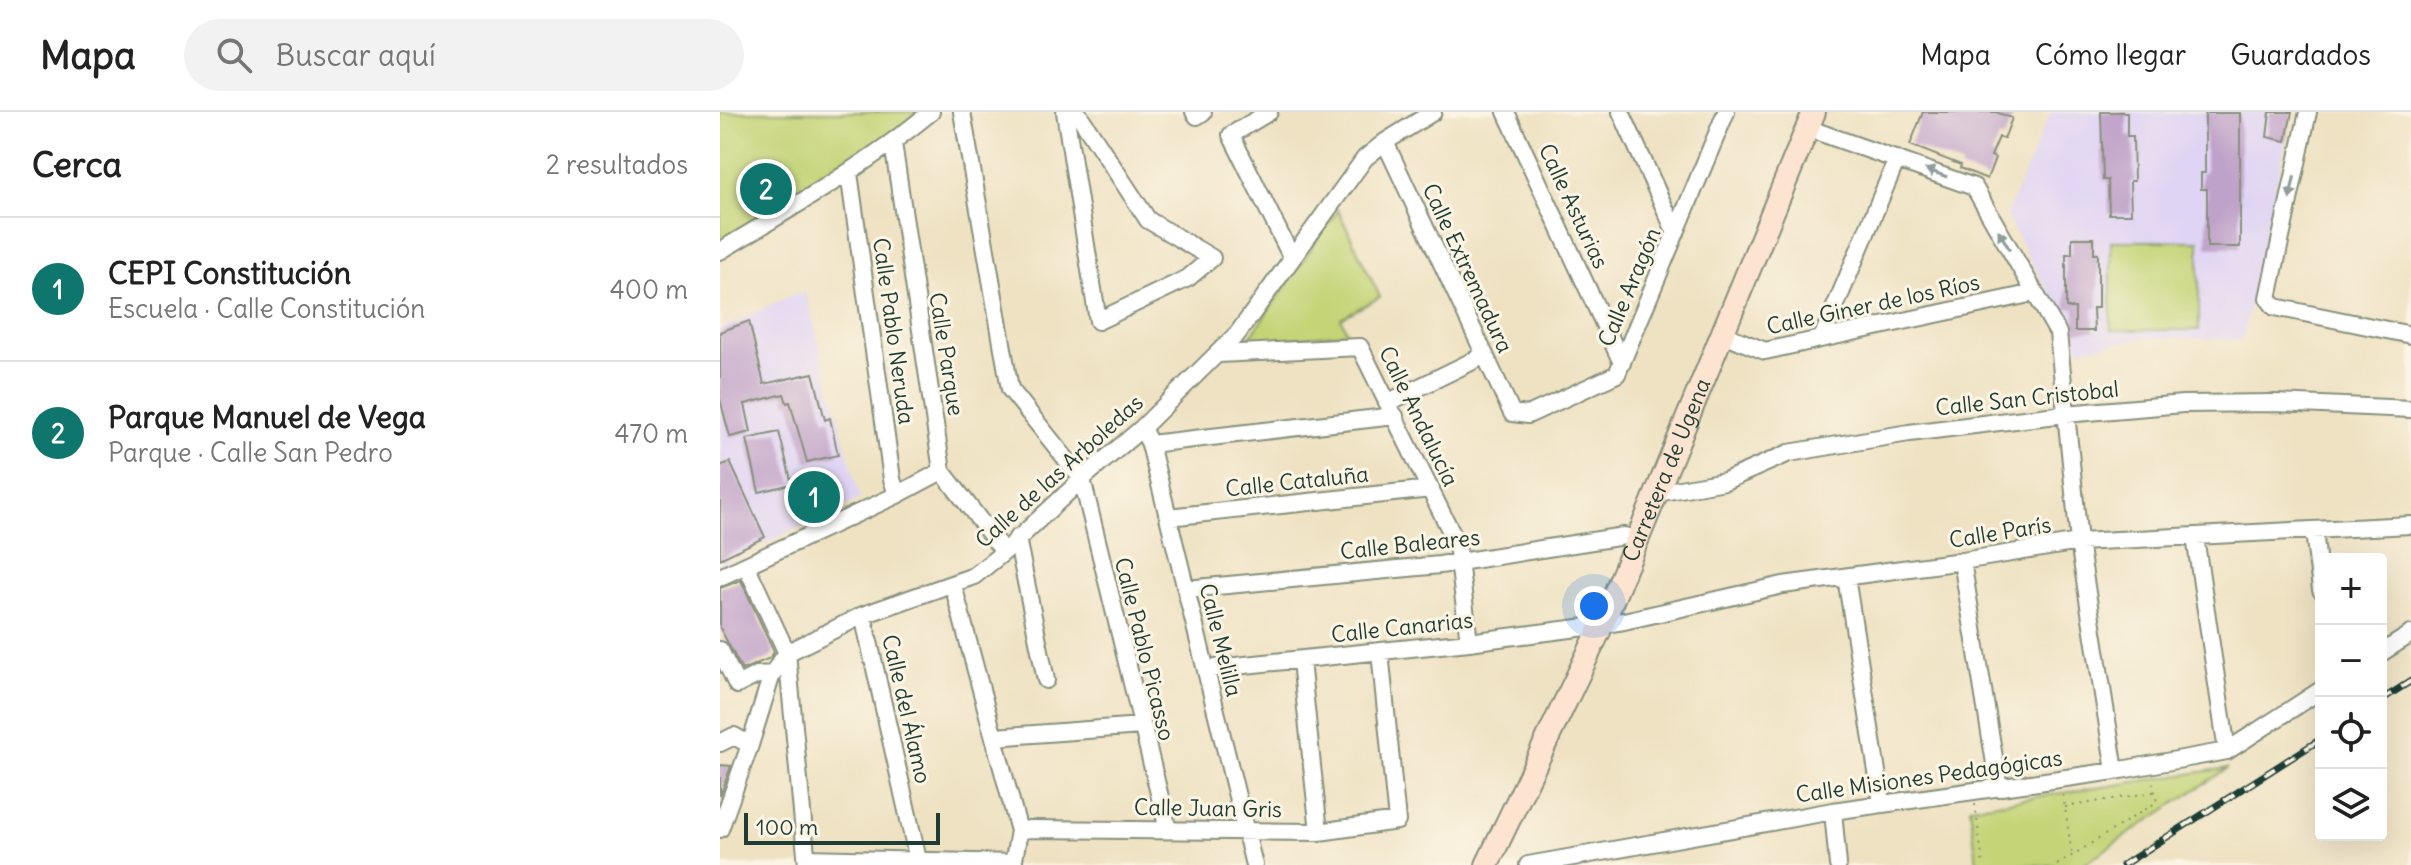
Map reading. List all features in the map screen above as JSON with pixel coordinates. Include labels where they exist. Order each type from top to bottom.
[{"type":"main road","name":"Carretera de Ugena","points":[[1487,865],[1602,625],[1810,120]]},
{"type":"street","points":[[720,251],[849,173],[931,112]]},
{"type":"street","points":[[962,112],[1010,389],[1082,479]]},
{"type":"street","points":[[1065,112],[1098,321],[1188,278],[1212,258],[1148,220],[1077,112]]},
{"type":"street","points":[[1269,112],[1231,135],[1292,258]]},
{"type":"street","name":"Calle de las Arboledas","points":[[720,829],[772,674],[787,653],[863,615],[974,576],[1004,552],[1142,428],[1238,333],[1365,158],[1433,112]]},
{"type":"street","name":"Calle Asturias","points":[[1506,112],[1622,363]]},
{"type":"street","points":[[1621,112],[1676,233]]},
{"type":"street","name":"Calle Aragón","points":[[1512,413],[1528,415],[1617,374],[1726,112]]},
{"type":"street","points":[[2308,112],[2268,298],[2275,307],[2411,335]]},
{"type":"street","points":[[1810,120],[1897,159],[1974,187],[2058,333],[2079,542],[2115,771]]},
{"type":"street","name":"Calle Extremadura","points":[[1385,142],[1512,413]]},
{"type":"street","name":"Calle Parque","points":[[893,143],[942,471],[1004,552]]},
{"type":"street","points":[[1822,338],[1897,159]]},
{"type":"street","name":"Calle Pablo Neruda","points":[[849,173],[892,479],[897,495]]},
{"type":"street","name":"Calle Giner de los Ríos","points":[[1723,334],[1765,351],[2034,293]]},
{"type":"street","name":"Calle Andalucía","points":[[1218,354],[1360,347],[1457,544],[1469,642]]},
{"type":"street","points":[[1150,444],[1392,409],[1485,355]]},
{"type":"street","name":"Calle San Cristobal","points":[[1657,493],[1725,481],[1789,453],[1909,433],[2065,414],[2183,404],[2275,403],[2411,409]]},
{"type":"street","name":"Calle Melilla","points":[[1142,428],[1150,444],[1254,865]]},
{"type":"street","points":[[720,577],[942,471]]},
{"type":"street","name":"Calle Pablo Picasso","points":[[1082,479],[1168,830]]},
{"type":"street","name":"Calle Cataluña","points":[[1168,517],[1431,489]]},
{"type":"street","name":"Calle París","points":[[1602,625],[1783,585],[2079,542],[2411,525]]},
{"type":"street","points":[[2314,531],[2317,553]]},
{"type":"street","name":"Calle Baleares","points":[[1186,589],[1460,562],[1624,536],[1638,539]]},
{"type":"street","points":[[2195,537],[2227,751]]},
{"type":"street","points":[[1017,538],[1046,680]]},
{"type":"street","points":[[1962,561],[1999,788]]},
{"type":"street","points":[[746,565],[787,653],[807,861],[918,860],[1013,864],[1019,831],[953,585]]},
{"type":"street","points":[[1846,577],[1882,803]]},
{"type":"street","name":"Calle del Álamo","points":[[863,615],[918,860]]},
{"type":"street","name":"Calle Canarias","points":[[1206,669],[1301,661],[1602,625]]},
{"type":"street","points":[[2387,649],[2411,634]]},
{"type":"street","points":[[720,650],[737,685],[757,675],[772,674]]},
{"type":"street","name":"Calle Juan Gris","points":[[1019,831],[1319,832],[1397,821],[1380,652]]},
{"type":"street","points":[[1301,661],[1319,832]]},
{"type":"street","name":"Calle Misiones Pedagógicas","points":[[1528,865],[1882,803],[2115,771],[2227,751],[2315,694]]},
{"type":"street","points":[[995,737],[1141,726]]},
{"type":"street","points":[[720,743],[734,736],[750,745]]},
{"type":"street","points":[[1833,811],[1838,865]]},
{"type":"path","points":[[2057,865],[2157,802],[2150,764]]},
{"type":"path","points":[[2060,778],[2072,855]]},
{"type":"path","points":[[1973,791],[1983,865]]},
{"type":"path","points":[[2065,807],[2155,791]]},
{"type":"shaded area","points":[[2051,112],[2270,112],[2267,137],[2286,141],[2242,340],[2147,338],[2080,349],[2006,216]]},
{"type":"shaded area","points":[[805,290],[860,499],[720,564],[720,330],[796,293],[799,297]]},
{"type":"green space","points":[[720,112],[919,112],[877,147],[720,246]]},
{"type":"green space","points":[[1338,210],[1380,297],[1341,318],[1347,333],[1246,343]]},
{"type":"green space","points":[[2111,241],[2199,241],[2199,330],[2111,330]]},
{"type":"green space","points":[[2228,768],[2082,865],[1970,865],[1977,863],[1970,807]]},
{"type":"building","points":[[1923,112],[1996,112],[2012,118],[2004,139],[1999,137],[1991,156],[1995,158],[1987,179],[1910,145]]},
{"type":"building","points":[[2101,112],[2127,112],[2127,136],[2133,136],[2131,214],[2109,214],[2108,180],[2103,180]]},
{"type":"building","points":[[2270,112],[2292,112],[2286,141],[2267,137]]},
{"type":"building","points":[[2205,113],[2240,113],[2240,247],[2207,247],[2207,189],[2201,189],[2201,173],[2205,173]]},
{"type":"building","points":[[2072,238],[2094,238],[2094,254],[2098,254],[2098,308],[2093,308],[2094,331],[2075,331],[2075,308],[2066,308],[2066,254],[2072,254]]},
{"type":"building","points":[[749,321],[764,384],[813,373],[825,420],[830,418],[838,455],[807,462],[790,402],[787,403],[784,394],[745,404],[751,432],[730,437],[720,399],[720,332]]},
{"type":"building","points":[[779,432],[792,484],[759,492],[747,439]]},
{"type":"building","points":[[730,462],[765,537],[720,559],[720,466]]},
{"type":"building","points":[[741,580],[774,652],[770,658],[742,670],[720,628],[720,588]]},
{"type":"building","points":[[720,765],[731,766],[720,796]]},
{"type":"railway","points":[[2386,697],[2411,681]]},
{"type":"railway","points":[[2123,865],[2315,743]]},
{"type":"place","name":"Parque Manuel de Vega","points":[[766,189]]},
{"type":"place","name":"CEPI Constitución","points":[[814,497]]}]
